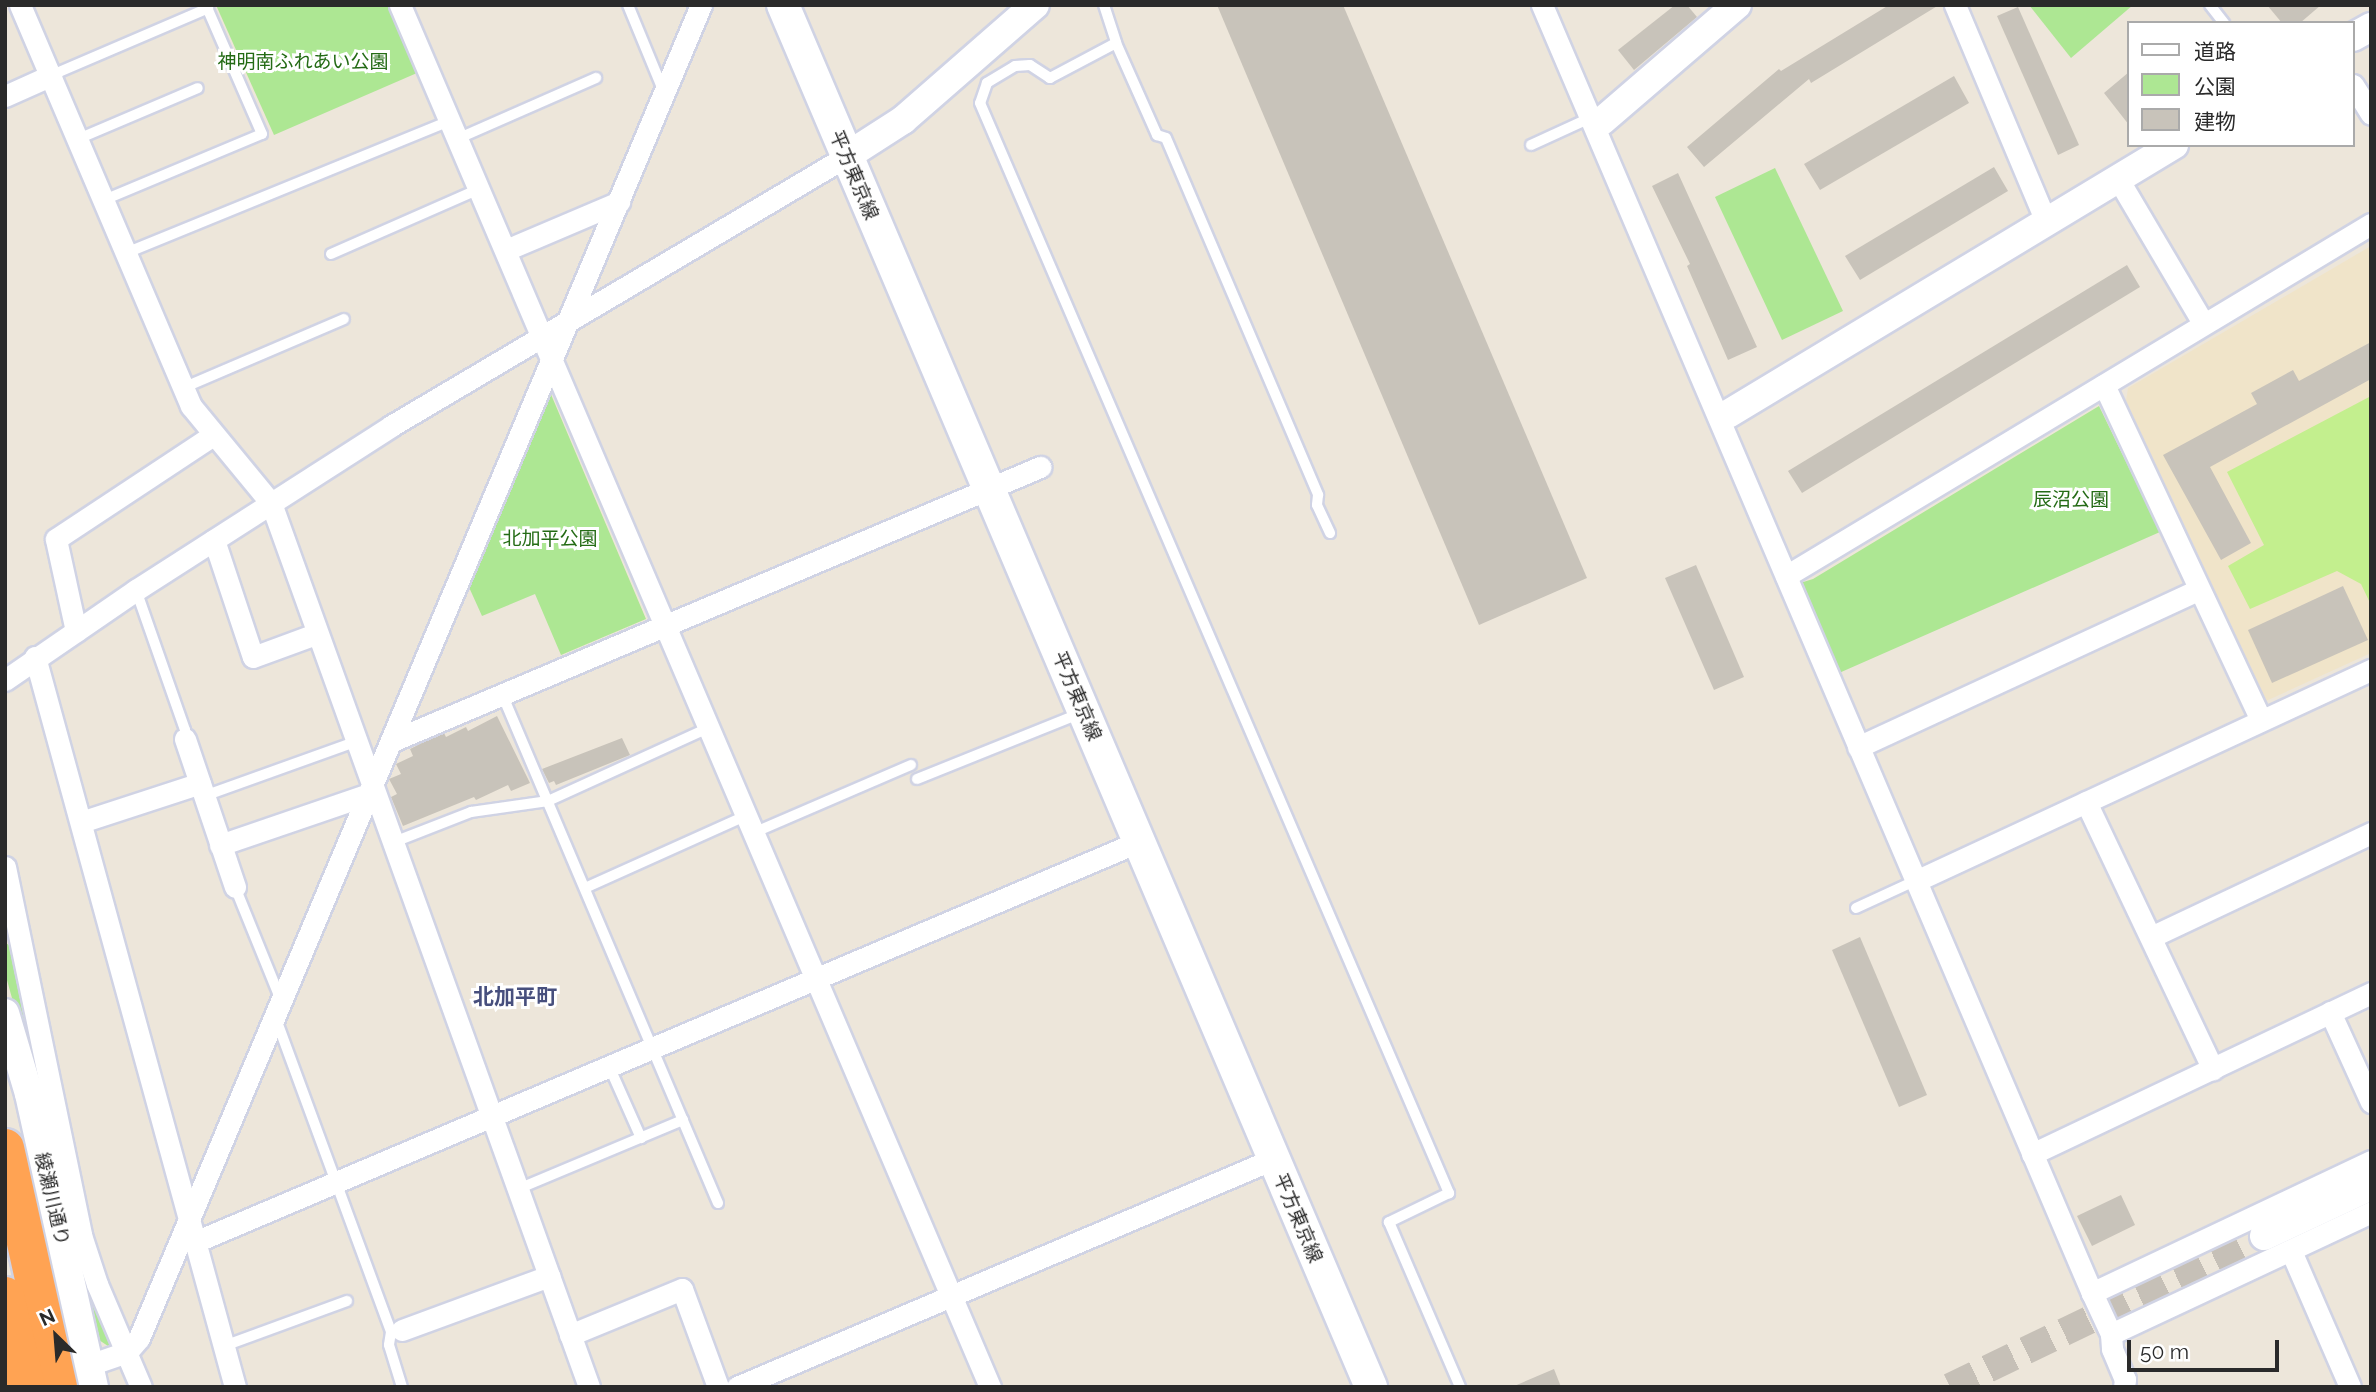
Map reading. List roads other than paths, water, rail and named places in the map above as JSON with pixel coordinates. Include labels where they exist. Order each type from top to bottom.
[{"type":"highway","points":[[5,1148],[20,1290],[26,1387]]},
{"type":"highway","points":[[20,1290],[85,1379]]},
{"type":"highway","points":[[20,1290],[58,1387]]},
{"type":"main road","name":"平方東京線","points":[[783,5],[1371,1387]]},
{"type":"street","points":[[20,5],[191,406],[271,503],[316,634],[358,741],[371,790],[394,842],[589,1387]]},
{"type":"street","points":[[5,680],[136,590],[391,426],[542,336],[569,317],[903,120],[1035,5]]},
{"type":"street","points":[[1542,5],[1723,417],[1858,747],[1918,880],[2032,1154],[2111,1334],[2112,1349],[2125,1380],[2124,1387]]},
{"type":"street","points":[[1595,123],[1737,5]]},
{"type":"street","points":[[1955,5],[2046,222]]},
{"type":"street","points":[[404,7],[453,130],[990,1387]]},
{"type":"street","points":[[85,1379],[127,1352],[139,1338],[188,1217],[279,1012],[619,202],[697,9]]},
{"type":"street","points":[[2355,36],[2371,27]]},
{"type":"street","points":[[5,96],[52,75]]},
{"type":"street","points":[[2355,88],[2371,114]]},
{"type":"street","points":[[1723,417],[2171,147]]},
{"type":"street","points":[[2118,179],[2203,323]]},
{"type":"street","points":[[506,250],[619,202]]},
{"type":"street","points":[[1786,576],[2371,224]]},
{"type":"street","points":[[2104,385],[2261,720]]},
{"type":"street","points":[[76,631],[56,538],[213,435]]},
{"type":"street","points":[[392,741],[1040,467]]},
{"type":"street","points":[[214,540],[253,657],[316,634]]},
{"type":"street","points":[[1858,747],[2198,590]]},
{"type":"street","points":[[35,657],[234,1387]]},
{"type":"street","points":[[1918,880],[2371,670]]},
{"type":"street","points":[[185,739],[235,887]]},
{"type":"street","points":[[81,822],[202,789]]},
{"type":"street","points":[[220,845],[371,790]]},
{"type":"street","points":[[2086,802],[2213,1069]]},
{"type":"street","points":[[2151,937],[2371,833]]},
{"type":"street","points":[[195,1242],[1138,842]]},
{"type":"street","points":[[5,867],[81,1235],[97,1284],[141,1387]]},
{"type":"street","points":[[2032,1154],[2371,993]]},
{"type":"street","points":[[2330,1012],[2371,1102]]},
{"type":"street","name":"綾瀬川通り","points":[[5,1013],[29,1094],[85,1379]]},
{"type":"street","points":[[737,1387],[1273,1159]]},
{"type":"street","points":[[2092,1293],[2371,1161]]},
{"type":"street","points":[[2264,1236],[2371,1186]]},
{"type":"street","points":[[2111,1334],[2371,1212]]},
{"type":"street","points":[[2291,1251],[2350,1387]]},
{"type":"street","points":[[396,1331],[549,1276]]},
{"type":"street","points":[[570,1335],[682,1289],[718,1387]]},
{"type":"lane","points":[[628,5],[664,93]]},
{"type":"lane","points":[[1104,5],[1116,43],[1157,135],[1166,138],[1318,495],[1317,505],[1329,533]]},
{"type":"lane","points":[[2210,5],[2222,21]]},
{"type":"lane","points":[[52,75],[207,6],[262,134],[104,200]]},
{"type":"lane","points":[[1116,43],[1050,78],[1030,65],[1015,66],[987,83],[980,103],[1449,1193],[1389,1222],[1460,1387]]},
{"type":"lane","points":[[126,253],[596,78]]},
{"type":"lane","points":[[78,139],[198,88]]},
{"type":"lane","points":[[1531,145],[1595,123]]},
{"type":"lane","points":[[331,254],[479,189]]},
{"type":"lane","points":[[183,388],[344,319]]},
{"type":"lane","points":[[136,590],[185,730],[185,739]]},
{"type":"lane","points":[[502,694],[718,1203]]},
{"type":"lane","points":[[917,779],[1084,712]]},
{"type":"lane","points":[[394,842],[471,812],[548,801],[708,728]]},
{"type":"lane","points":[[202,789],[358,741]]},
{"type":"lane","points":[[585,888],[911,765]]},
{"type":"lane","points":[[1856,908],[1918,880]]},
{"type":"lane","points":[[235,887],[337,1181],[396,1331],[389,1345],[402,1387]]},
{"type":"lane","points":[[609,1066],[641,1138]]},
{"type":"lane","points":[[518,1189],[683,1119]]},
{"type":"lane","points":[[224,1346],[347,1301]]},
{"type":"tunnel","points":[[1950,1387],[2264,1236]]},
{"type":"district","name":"北加平町","points":[[515,997]]},
{"type":"park label","name":"神明南ふれあい公園","points":[[303,62]]},
{"type":"park label","name":"辰沼公園","points":[[2071,500]]},
{"type":"park label","name":"北加平公園","points":[[550,539]]}]
